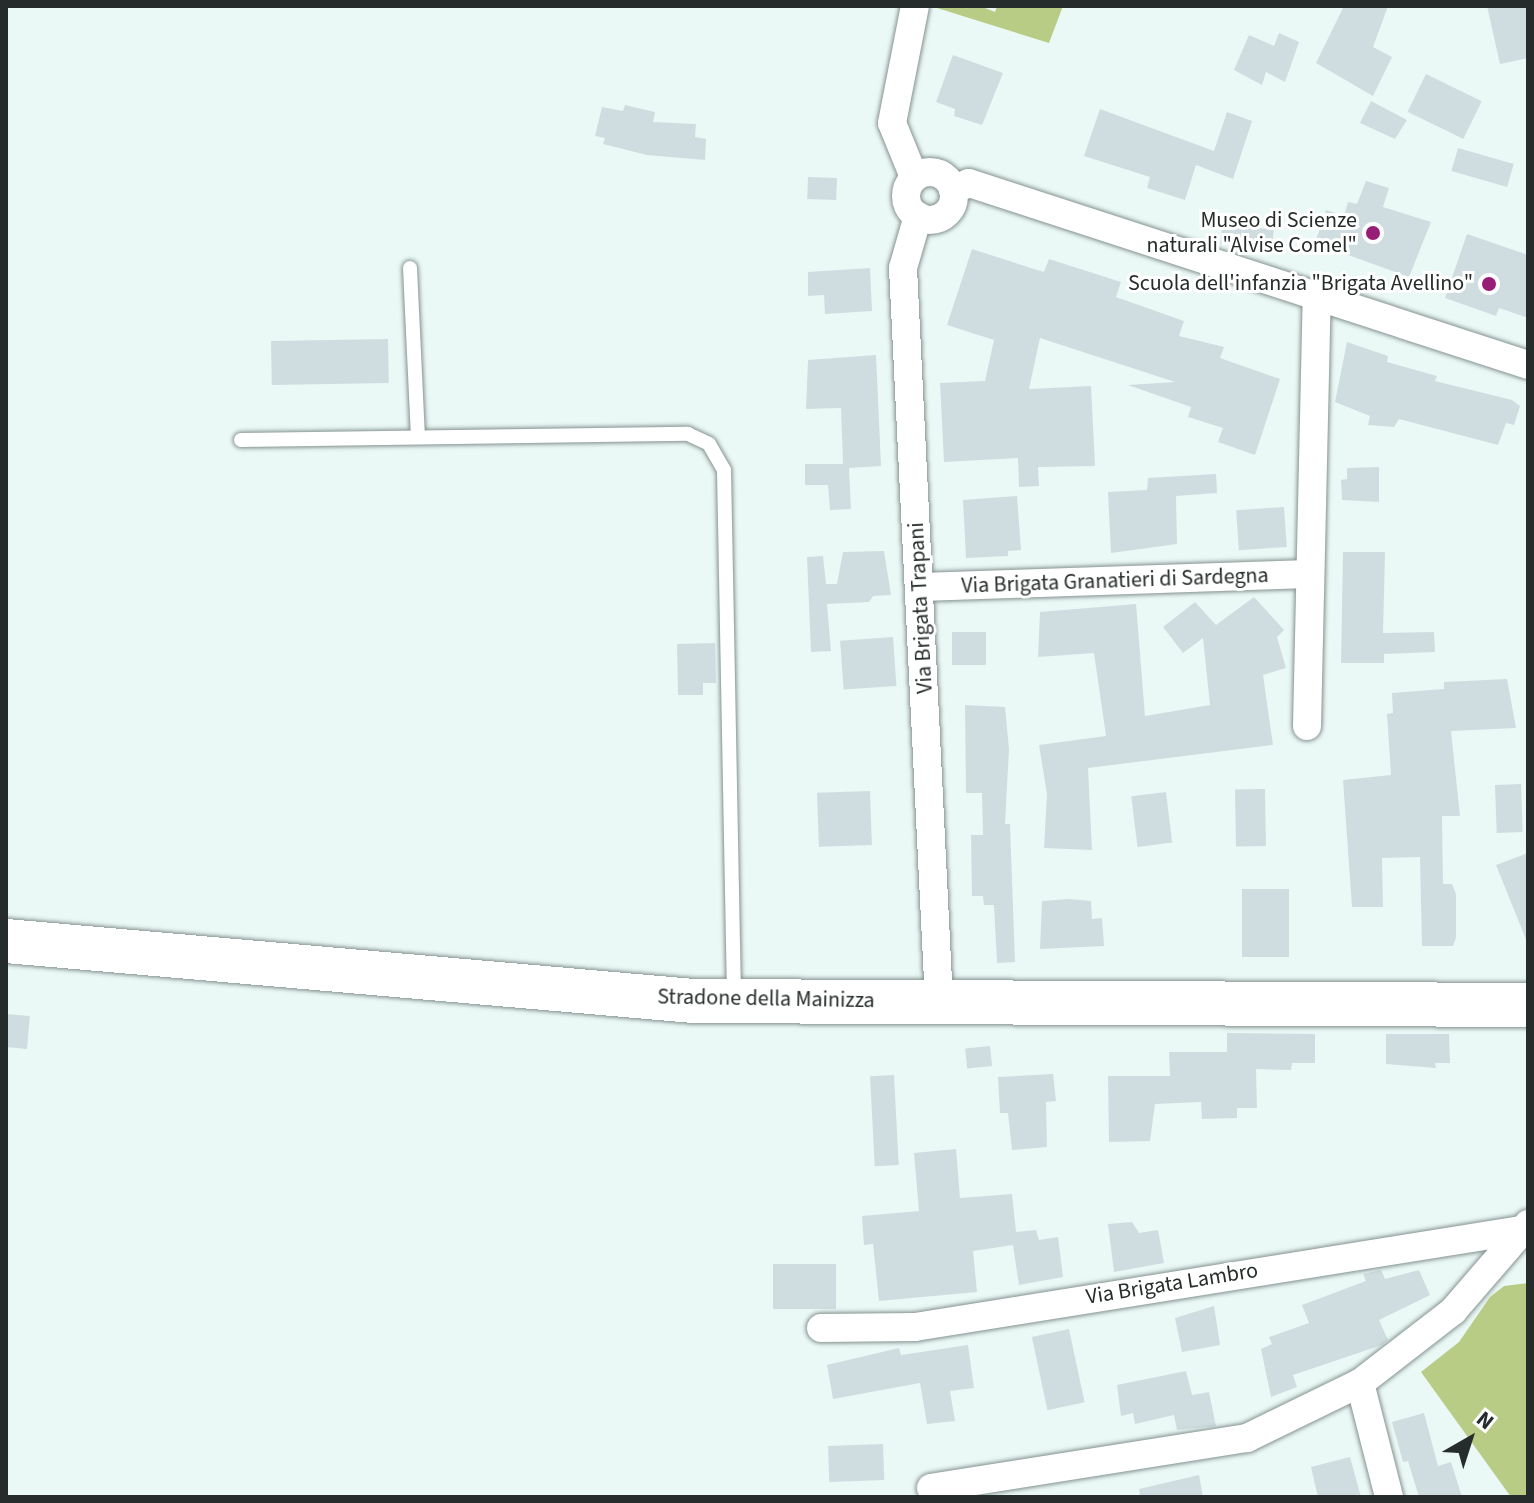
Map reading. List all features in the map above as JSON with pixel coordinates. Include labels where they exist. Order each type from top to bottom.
[{"type":"main road","name":"Stradone della Mainizza","points":[[6,941],[734,1001],[1528,1005]]},
{"type":"street","points":[[915,6],[892,123],[914,177],[933,172],[953,190]]},
{"type":"street","name":"Via Brigata Trapani","points":[[914,177],[906,193],[918,216],[903,268],[939,1002]]},
{"type":"street","points":[[918,216],[943,215],[953,190],[969,183],[1317,299],[1528,365]]},
{"type":"street","points":[[1307,726],[1317,299]]},
{"type":"street","name":"Via Brigata Granatieri di Sardegna","points":[[920,587],[1310,574]]},
{"type":"street","name":"Via Brigata Lambro","points":[[821,1328],[915,1327],[1525,1227]]},
{"type":"street","name":"Via Brigata Lambro","points":[[931,1488],[1247,1438],[1360,1383],[1453,1311],[1525,1227]]},
{"type":"street","points":[[1360,1383],[1389,1497]]},
{"type":"lane","points":[[410,268],[418,437]]},
{"type":"lane","points":[[241,440],[688,434],[709,444],[724,470],[734,1001]]},
{"type":"green space","points":[[980,6],[995,12],[997,6],[1063,6],[1049,43],[937,8]]},
{"type":"green space","points":[[1528,1283],[1528,1497],[1511,1497],[1421,1372],[1459,1342],[1490,1297],[1504,1286]]},
{"type":"building","points":[[1344,6],[1388,6],[1373,47],[1392,57],[1373,96],[1316,63]]},
{"type":"building","points":[[1487,6],[1528,6],[1528,58],[1500,64]]},
{"type":"building","points":[[1279,33],[1299,42],[1285,82],[1266,72],[1262,85],[1234,70],[1249,35],[1274,46]]},
{"type":"building","points":[[953,55],[1003,73],[982,125],[954,116],[955,109],[936,102]]},
{"type":"building","points":[[1426,74],[1482,101],[1463,139],[1408,112]]},
{"type":"building","points":[[1371,101],[1407,120],[1395,139],[1360,123]]},
{"type":"building","points":[[625,105],[655,112],[653,122],[696,124],[695,137],[706,139],[705,160],[647,155],[603,144],[605,138],[595,136],[602,107],[623,111]]},
{"type":"building","points":[[1100,109],[1214,151],[1227,112],[1252,121],[1233,179],[1196,165],[1185,200],[1147,188],[1150,177],[1084,156]]},
{"type":"building","points":[[1458,148],[1514,164],[1507,187],[1451,171]]},
{"type":"building","points":[[808,177],[837,178],[836,200],[807,199]]},
{"type":"building","name":"Museo di Scienze naturali \"Alvise Comel\"","points":[[1366,181],[1389,188],[1383,207],[1431,222],[1409,277],[1315,243],[1326,210],[1344,216],[1348,202],[1357,204]]},
{"type":"building","points":[[1222,225],[1274,230],[1272,248],[1220,244]]},
{"type":"building","name":"Scuola dell'infanzia \"Brigata Avellino\"","points":[[1467,234],[1528,255],[1528,318],[1499,308],[1496,316],[1445,298]]},
{"type":"building","points":[[972,249],[1044,272],[1049,259],[1121,282],[1116,297],[1184,321],[1179,336],[1224,347],[1220,358],[1280,379],[1255,455],[1218,442],[1223,428],[1188,417],[1191,407],[1128,385],[1175,382],[1040,338],[1029,389],[1091,386],[1095,466],[1038,467],[1039,486],[1019,487],[1018,458],[944,462],[940,383],[985,381],[994,340],[947,325]]},
{"type":"building","points":[[870,268],[872,311],[825,314],[824,295],[808,296],[808,272]]},
{"type":"building","points":[[388,339],[389,383],[272,385],[271,341]]},
{"type":"building","points":[[1347,342],[1388,356],[1387,362],[1437,376],[1435,381],[1512,400],[1520,406],[1514,425],[1506,423],[1498,445],[1399,419],[1394,427],[1368,425],[1370,416],[1335,402]]},
{"type":"building","points":[[876,355],[881,466],[849,468],[851,509],[830,510],[828,485],[805,485],[805,464],[843,464],[841,408],[806,409],[808,360]]},
{"type":"building","points":[[1379,467],[1379,502],[1342,500],[1341,480],[1347,479],[1347,468]]},
{"type":"building","points":[[1216,474],[1217,493],[1176,496],[1177,544],[1111,553],[1108,492],[1147,490],[1148,478]]},
{"type":"building","points":[[1017,496],[1021,550],[1008,551],[1008,556],[966,558],[963,500]]},
{"type":"building","points":[[1284,507],[1287,547],[1239,550],[1236,510]]},
{"type":"building","points":[[884,551],[891,595],[873,596],[869,602],[827,604],[831,651],[811,652],[807,557],[823,556],[826,584],[837,584],[843,552]]},
{"type":"building","points":[[1343,552],[1385,552],[1383,633],[1434,632],[1435,652],[1384,654],[1384,663],[1341,663]]},
{"type":"building","points":[[1254,597],[1284,630],[1277,637],[1286,668],[1263,675],[1273,745],[1088,768],[1092,850],[1044,848],[1047,794],[1039,745],[1106,736],[1094,653],[1038,657],[1040,612],[1136,604],[1145,716],[1210,705],[1203,638],[1183,653],[1163,627],[1195,602],[1216,625]]},
{"type":"building","points":[[952,632],[986,632],[986,665],[952,665]]},
{"type":"building","points":[[893,637],[896,686],[844,690],[840,641]]},
{"type":"building","points":[[715,643],[716,683],[703,683],[703,695],[678,695],[677,644]]},
{"type":"building","points":[[1507,679],[1516,728],[1451,731],[1460,816],[1442,816],[1443,884],[1452,884],[1456,894],[1456,938],[1453,946],[1422,946],[1420,857],[1382,858],[1383,907],[1352,907],[1343,780],[1391,775],[1387,714],[1393,713],[1392,693],[1444,689],[1444,682]]},
{"type":"building","points":[[965,705],[1005,707],[1009,749],[1005,824],[1010,824],[1015,962],[997,963],[994,905],[984,905],[983,896],[972,896],[971,835],[983,835],[982,793],[966,793]]},
{"type":"building","points":[[1521,784],[1523,832],[1497,833],[1495,785]]},
{"type":"building","points":[[1265,789],[1266,846],[1236,847],[1235,790]]},
{"type":"building","points":[[870,791],[872,845],[819,847],[817,793]]},
{"type":"building","points":[[1166,792],[1172,843],[1137,847],[1131,796]]},
{"type":"building","points":[[1528,853],[1528,942],[1527,942],[1496,865]]},
{"type":"building","points":[[1242,889],[1289,889],[1289,957],[1242,957]]},
{"type":"building","points":[[1042,901],[1091,901],[1092,919],[1102,918],[1104,946],[1040,949]]},
{"type":"building","points":[[6,1014],[30,1016],[27,1049],[6,1047]]},
{"type":"building","points":[[1227,1033],[1315,1034],[1315,1063],[1292,1063],[1291,1070],[1256,1069],[1257,1108],[1237,1108],[1237,1118],[1202,1119],[1201,1102],[1155,1104],[1150,1141],[1109,1142],[1108,1076],[1170,1076],[1169,1052],[1227,1052]]},
{"type":"building","points":[[1386,1034],[1449,1034],[1450,1063],[1435,1063],[1436,1068],[1386,1064]]},
{"type":"building","points":[[990,1046],[992,1066],[967,1069],[965,1049]]},
{"type":"building","points":[[1053,1074],[1056,1101],[1046,1102],[1047,1147],[1012,1150],[1008,1113],[1000,1113],[998,1077]]},
{"type":"building","points":[[894,1075],[899,1165],[875,1166],[870,1076]]},
{"type":"building","points":[[956,1149],[960,1198],[1012,1194],[1016,1232],[1036,1230],[1039,1240],[1058,1237],[1063,1277],[1019,1285],[1013,1245],[973,1251],[977,1292],[879,1301],[873,1244],[864,1245],[862,1216],[919,1211],[914,1153]]},
{"type":"building","points":[[1132,1222],[1139,1233],[1158,1230],[1164,1263],[1114,1272],[1108,1224]]},
{"type":"building","points":[[773,1264],[836,1264],[836,1309],[773,1309]]},
{"type":"building","points":[[1381,1270],[1385,1279],[1419,1270],[1430,1295],[1379,1320],[1388,1340],[1382,1345],[1293,1375],[1297,1387],[1271,1397],[1261,1349],[1272,1344],[1269,1337],[1309,1323],[1302,1305],[1366,1281],[1363,1274]]},
{"type":"building","points":[[1214,1306],[1220,1345],[1182,1352],[1175,1318]]},
{"type":"building","points":[[1069,1329],[1085,1402],[1047,1410],[1032,1337]]},
{"type":"building","points":[[968,1345],[974,1388],[950,1391],[955,1421],[927,1424],[920,1383],[833,1399],[827,1365],[899,1348],[901,1355]]},
{"type":"building","points":[[1186,1371],[1192,1395],[1209,1392],[1216,1426],[1177,1430],[1174,1415],[1135,1424],[1133,1413],[1121,1416],[1117,1385]]},
{"type":"building","points":[[1424,1413],[1438,1466],[1451,1462],[1462,1497],[1419,1497],[1408,1461],[1403,1462],[1392,1422]]},
{"type":"building","points":[[883,1444],[884,1480],[829,1482],[828,1446]]},
{"type":"building","points":[[1350,1457],[1361,1497],[1318,1497],[1311,1467]]},
{"type":"building","points":[[1199,1475],[1203,1497],[1140,1497],[1139,1489]]},
{"type":"place","name":"Museo di Scienze naturali \"Alvise Comel\"","points":[[1373,233]]},
{"type":"place","name":"Scuola dell'infanzia \"Brigata Avellino\"","points":[[1489,284]]}]
